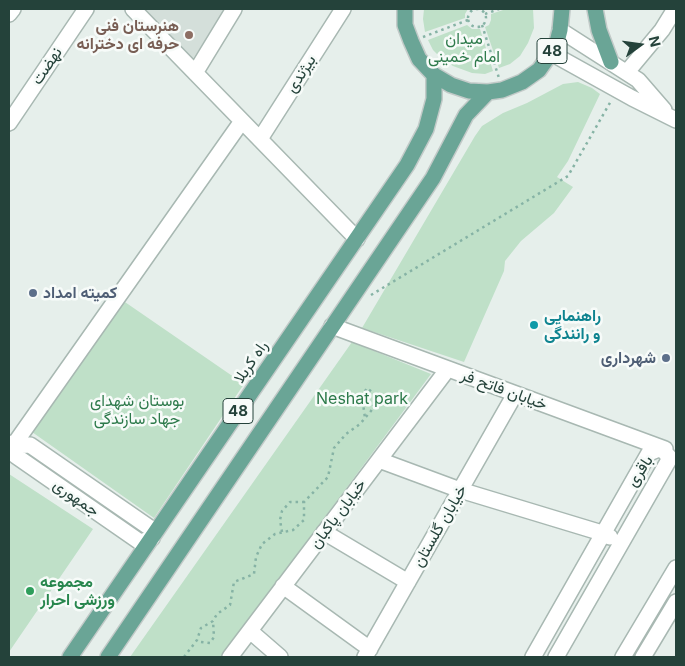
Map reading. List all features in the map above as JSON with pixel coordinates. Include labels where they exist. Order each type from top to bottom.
[{"type":"main road","points":[[393,9],[405,25],[419,59],[434,75],[451,85],[469,91],[495,91]]},
{"type":"main road","points":[[405,25],[406,9]]},
{"type":"main road","name":"48","points":[[108,657],[433,178],[466,115],[495,91],[522,82],[539,70],[552,53],[560,30],[562,9]]},
{"type":"main road","points":[[596,9],[599,30],[611,62]]},
{"type":"main road","name":"راه کربلا","points":[[70,657],[407,166],[426,129],[434,99],[434,75]]},
{"type":"street","points":[[9,14],[13,9]]},
{"type":"street","name":"نهضت","points":[[10,117],[86,9]]},
{"type":"street","points":[[133,9],[357,239]]},
{"type":"street","points":[[195,73],[234,9]]},
{"type":"street","name":"بیژندی","points":[[260,139],[343,9]]},
{"type":"street","points":[[627,72],[662,30],[675,9]]},
{"type":"street","points":[[560,30],[638,80],[674,115]]},
{"type":"street","points":[[552,53],[617,90],[674,115]]},
{"type":"street","points":[[11,444],[242,121]]},
{"type":"street","name":"خیابان فاتح فر","points":[[332,326],[676,453]]},
{"type":"street","name":"خیابان پاکبان","points":[[230,657],[447,370]]},
{"type":"street","name":"خیابان گلستان","points":[[368,653],[514,394]]},
{"type":"street","name":"جمهوری","points":[[11,444],[16,456],[140,542],[152,538]]},
{"type":"street","name":"باقری","points":[[533,657],[649,453],[661,448],[670,458],[556,657]]},
{"type":"street","points":[[379,460],[460,490],[602,534],[621,543]]},
{"type":"street","points":[[625,495],[643,505]]},
{"type":"street","points":[[324,532],[408,582]]},
{"type":"street","points":[[623,657],[676,568]]},
{"type":"street","points":[[283,586],[368,653]]},
{"type":"street","points":[[643,657],[676,602]]},
{"type":"street","points":[[250,631],[280,657]]},
{"type":"path","points":[[482,25],[474,26],[468,20],[468,14],[475,9],[481,10],[485,14],[485,20],[482,25],[495,91]]},
{"type":"path","points":[[485,14],[499,9]]},
{"type":"path","points":[[411,42],[468,20]]},
{"type":"path","points":[[367,297],[568,176],[617,90]]},
{"type":"path","points":[[184,657],[196,640],[201,628],[213,621],[217,614],[230,606],[234,582],[254,574],[256,557],[262,544],[274,534],[293,530],[304,520],[304,502],[328,477],[334,448],[346,434],[360,424],[371,411],[378,397],[367,388],[362,396],[365,418]]},
{"type":"path","points":[[282,532],[280,520],[282,511],[290,502],[304,502]]},
{"type":"path","points":[[201,642],[210,643],[214,637],[213,621]]},
{"type":"shaded area","name":"هنرستان فنی حرفه ای دخترانه","points":[[144,9],[226,9],[192,60]]},
{"type":"green space","name":"میدان امام خمینی","points":[[424,9],[468,9],[465,18],[425,32]]},
{"type":"green space","name":"میدان امام خمینی","points":[[506,9],[533,9],[534,28],[520,56],[510,64],[499,68],[485,27],[489,25],[491,14]]},
{"type":"green space","name":"میدان امام خمینی","points":[[467,25],[472,29],[480,29],[493,71],[485,74],[472,73],[453,66],[433,50],[428,40]]},
{"type":"green space","points":[[578,82],[600,94],[568,161],[557,177],[573,187],[554,213],[521,241],[505,261],[504,271],[464,362],[362,328],[482,126],[503,113],[563,84]]},
{"type":"green space","name":"بوستان شهدای جهاد سازندگی","points":[[122,300],[244,384],[154,518],[32,432]]},
{"type":"green space","name":"Neshat park","points":[[352,342],[431,374],[221,657],[130,657]]},
{"type":"green space","name":"مجموعه ورزشی احرار","points":[[9,474],[93,529],[9,652]]},
{"type":"place","name":"هنرستان فنی حرفه ای دخترانه","points":[[189,35]]},
{"type":"place","name":"کمیته امداد","points":[[33,293]]},
{"type":"place","name":"راهنمایی و رانندگی","points":[[534,325]]},
{"type":"place","name":"شهرداری","points":[[666,358]]},
{"type":"place","name":"مجموعه ورزشی احرار","points":[[30,591]]}]
